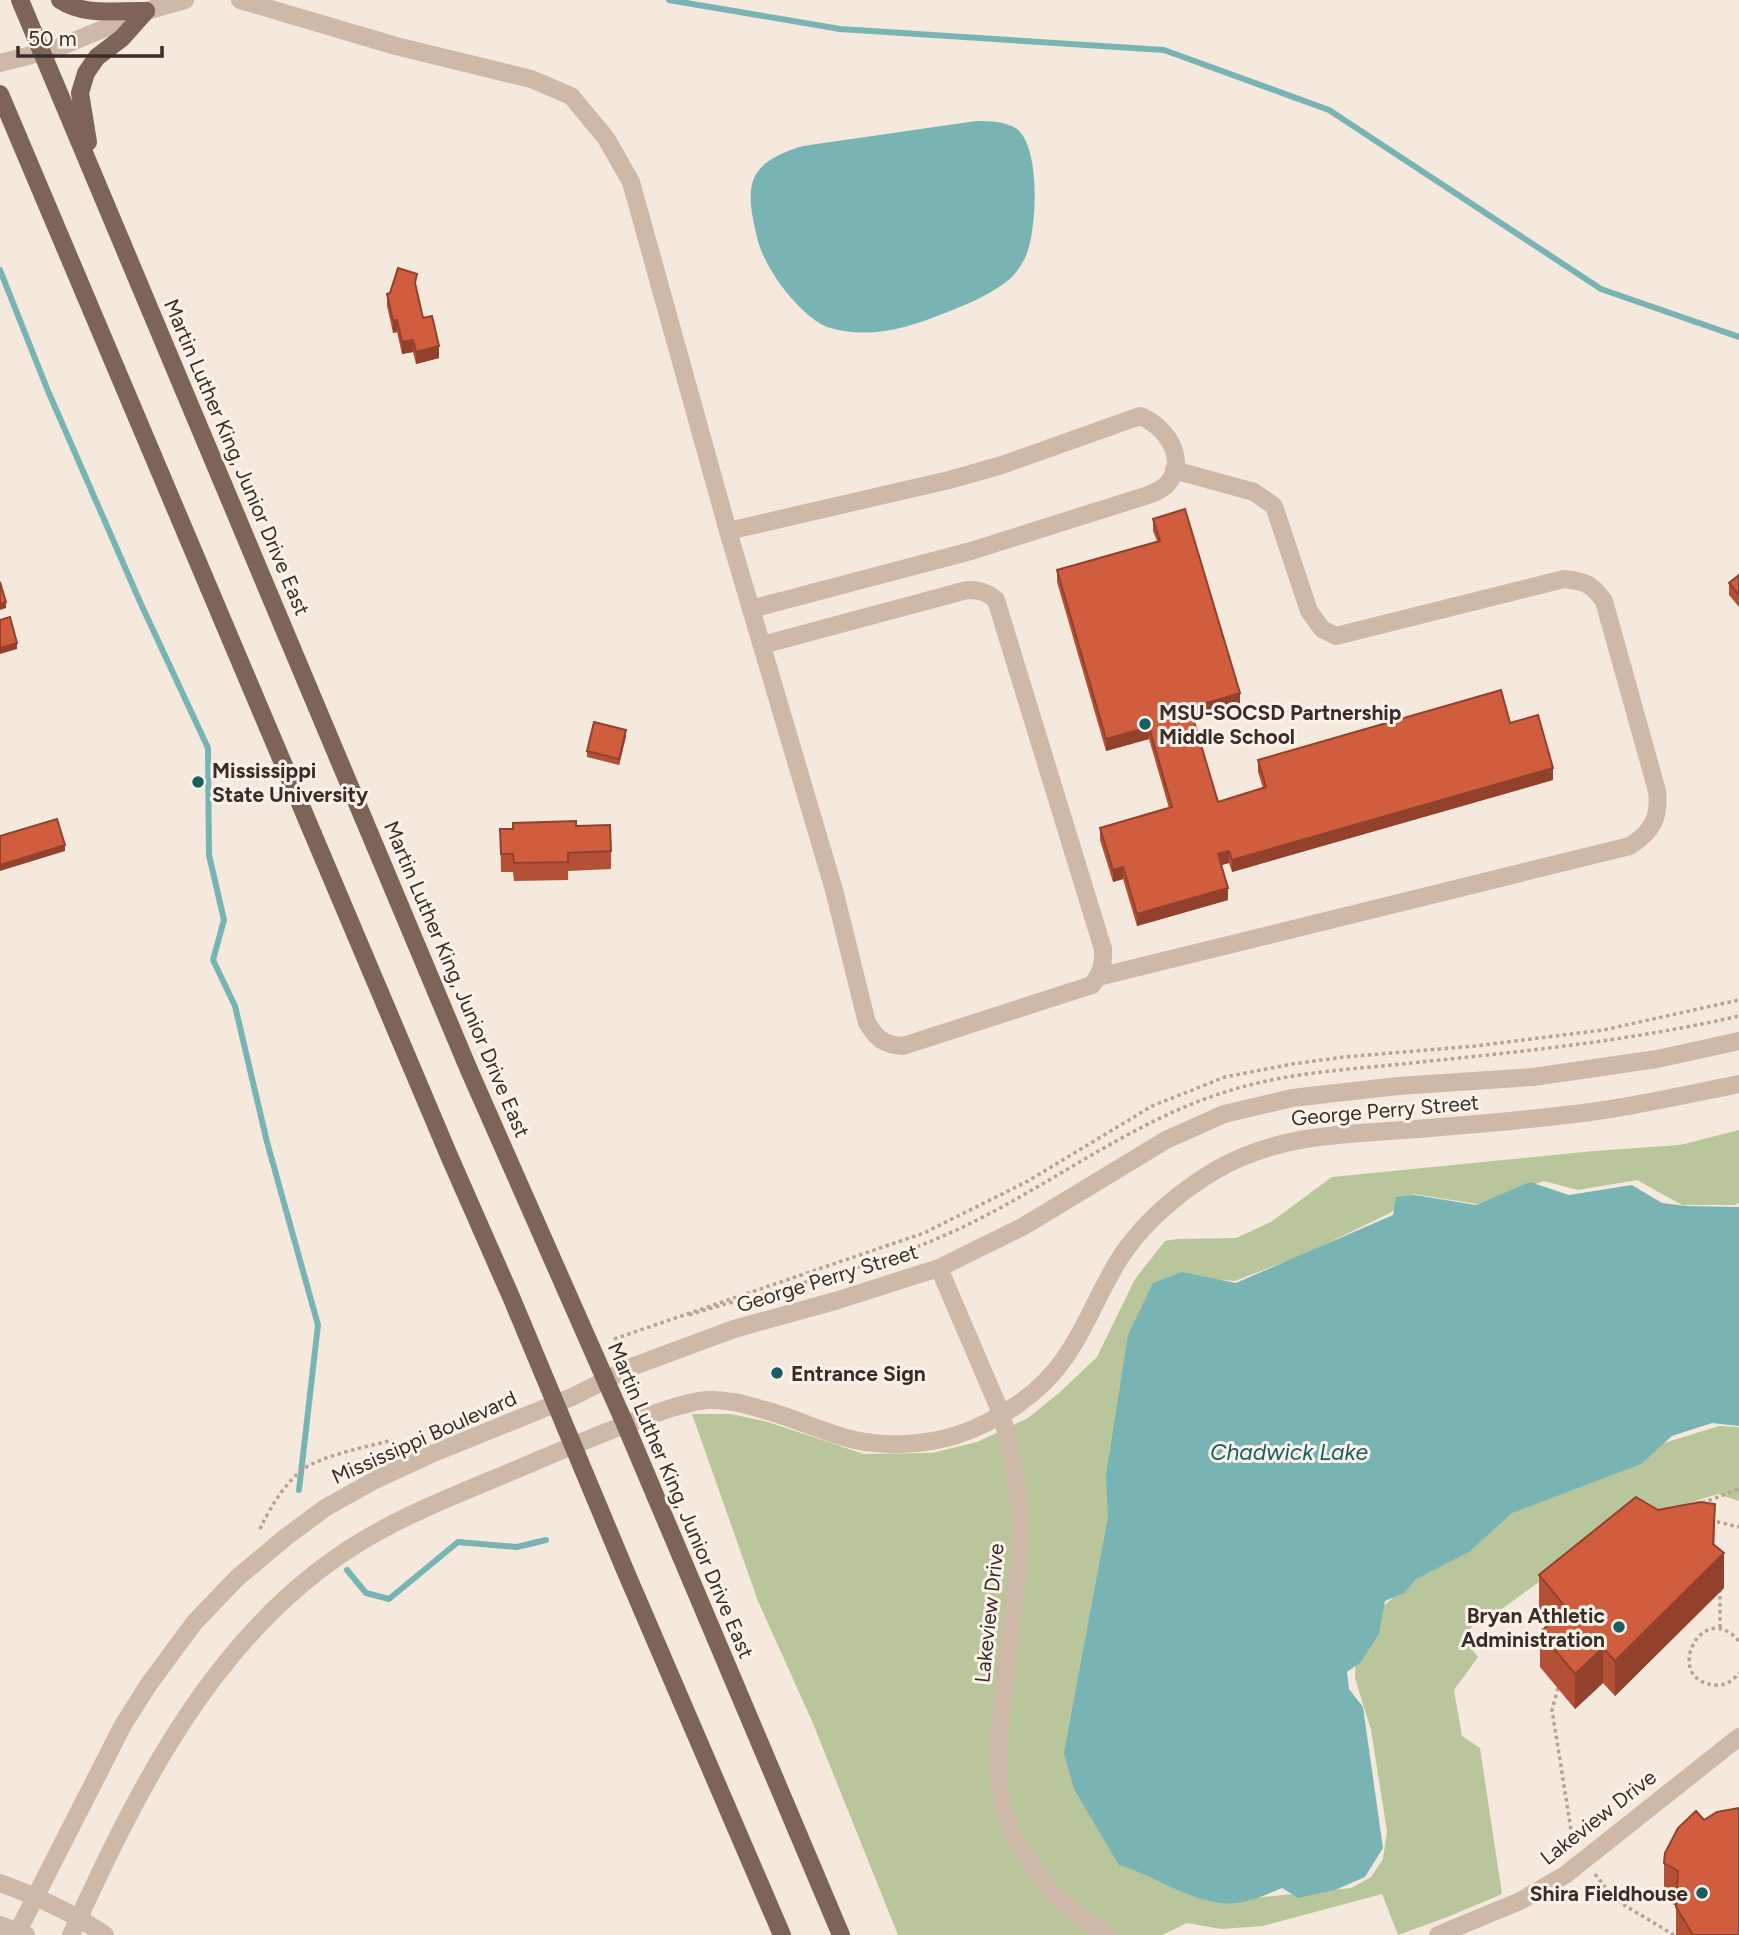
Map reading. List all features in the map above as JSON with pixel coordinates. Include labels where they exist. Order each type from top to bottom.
[{"type":"main road","name":"Martin Luther King, Junior Drive East","points":[[20,0],[469,1070],[625,1424],[841,1935]]},
{"type":"main road","points":[[60,0],[70,6],[95,12],[146,11]]},
{"type":"main road","points":[[93,170],[80,93],[86,73],[97,57],[122,38],[146,11]]},
{"type":"main road","points":[[0,94],[782,1935]]},
{"type":"street","points":[[0,63],[55,49],[146,11],[185,0]]},
{"type":"street","points":[[240,0],[396,46],[531,79],[571,96],[606,138],[631,182],[728,531],[834,890],[867,1023],[876,1038],[890,1045],[903,1046],[1092,985],[1104,962],[1103,949],[996,600],[988,593],[967,590],[762,645]]},
{"type":"street","points":[[728,531],[949,480],[1002,465],[1140,416],[1166,432],[1174,451],[1174,470],[1169,482],[1145,496],[971,551],[751,609]]},
{"type":"street","points":[[1098,977],[1630,846],[1642,839],[1659,811],[1657,791],[1604,601],[1593,586],[1564,579],[1336,636],[1322,629],[1309,611],[1274,506],[1254,492],[1174,470]]},
{"type":"street","name":"George Perry Street","points":[[604,1379],[734,1329],[939,1268],[1024,1226],[1166,1140],[1224,1114],[1292,1098],[1398,1086],[1533,1077],[1657,1059],[1739,1041]]},
{"type":"street","name":"George Perry Street","points":[[625,1424],[686,1404],[710,1400],[733,1401],[854,1440],[914,1443],[956,1435],[1002,1413],[1037,1390],[1065,1358],[1113,1270],[1143,1228],[1159,1211],[1199,1180],[1247,1154],[1274,1144],[1305,1138],[1562,1116],[1648,1103],[1739,1084]]},
{"type":"street","name":"Lakeview Drive","points":[[939,1268],[1002,1413],[1013,1459],[1021,1530],[1002,1707],[999,1781],[1005,1811],[1015,1840],[1055,1896],[1109,1935]]},
{"type":"street","name":"Mississippi Boulevard","points":[[22,1933],[35,1896],[123,1725],[194,1623],[237,1578],[325,1508],[365,1486],[429,1455],[572,1397],[604,1379]]},
{"type":"street","points":[[71,1935],[117,1840],[171,1741],[214,1675],[258,1624],[304,1581],[353,1546],[390,1524],[625,1424]]},
{"type":"street","name":"Lakeview Drive","points":[[1438,1935],[1520,1901],[1565,1875],[1739,1737]]},
{"type":"street","points":[[0,1883],[79,1917],[105,1935]]},
{"type":"street","points":[[0,1924],[22,1933]]},
{"type":"path","points":[[260,1529],[271,1506],[284,1489],[312,1463],[392,1440]]},
{"type":"path","points":[[1700,1504],[1739,1489]]},
{"type":"path","points":[[1709,1520],[1739,1527]]},
{"type":"path","points":[[1720,1589],[1720,1629]]},
{"type":"path","points":[[1738,1639],[1720,1629],[1702,1633],[1690,1648],[1690,1666],[1694,1674],[1710,1684],[1719,1685],[1738,1678]]},
{"type":"path","points":[[1558,1688],[1552,1710],[1572,1836],[1614,1899],[1674,1935]]},
{"type":"green space","points":[[1739,1130],[1739,1203],[1735,1205],[1682,1205],[1637,1180],[1578,1190],[1544,1181],[1477,1204],[1414,1194],[1390,1213],[1303,1255],[1235,1281],[1211,1279],[1223,1901],[1351,1888],[1371,1877],[1383,1859],[1387,1831],[1371,1730],[1355,1678],[1356,1649],[1367,1622],[1388,1602],[1458,1544],[1561,1484],[1667,1442],[1719,1426],[1739,1427],[1739,1501],[1718,1494],[1660,1512],[1656,1508],[1621,1523],[1503,1608],[1474,1622],[1465,1641],[1478,1657],[1454,1690],[1462,1736],[1480,1748],[1502,1894],[1398,1935],[1382,1894],[1263,1926],[1221,1929],[1187,1923],[1162,1935],[898,1935],[812,1721],[758,1601],[692,1414],[731,1414],[768,1422],[864,1454],[932,1453],[977,1442],[1028,1418],[1097,1357],[1135,1279],[1165,1241],[1236,1238],[1271,1222],[1332,1177],[1680,1145]]},
{"type":"water","points":[[992,121],[1012,126],[1025,139],[1030,153],[1035,190],[1033,228],[1026,256],[1013,276],[996,289],[962,306],[917,323],[888,330],[842,331],[821,324],[805,312],[778,281],[759,244],[753,219],[751,189],[760,168],[770,160],[803,146]]},
{"type":"water","name":"Chadwick Lake","points":[[1530,1182],[1569,1195],[1632,1185],[1662,1203],[1739,1207],[1739,1426],[1712,1423],[1672,1436],[1641,1464],[1512,1513],[1469,1552],[1416,1579],[1404,1593],[1385,1601],[1379,1634],[1361,1662],[1347,1672],[1349,1689],[1363,1707],[1383,1848],[1365,1877],[1335,1890],[1298,1898],[1282,1888],[1252,1900],[1228,1904],[1194,1896],[1119,1865],[1074,1789],[1064,1753],[1108,1517],[1106,1475],[1128,1335],[1153,1283],[1182,1272],[1236,1283],[1393,1215],[1396,1197],[1415,1195],[1476,1205]]},
{"type":"building","points":[[398,268],[417,274],[415,283],[423,318],[432,316],[439,346],[416,352],[413,340],[402,342],[397,320],[393,321],[387,294],[390,293]]},
{"type":"building","name":"MSU-SOCSD Partnership Middle School","points":[[1185,509],[1240,693],[1190,708],[1218,802],[1266,787],[1258,760],[1501,690],[1510,723],[1538,715],[1553,768],[1232,860],[1229,851],[1218,854],[1228,888],[1137,914],[1123,867],[1113,870],[1100,828],[1172,807],[1149,727],[1106,739],[1057,570],[1160,541],[1153,519]]},
{"type":"building","points":[[1739,575],[1739,595],[1729,583]]},
{"type":"building","points":[[0,582],[6,602],[0,604]]},
{"type":"building","points":[[10,617],[17,643],[0,648],[0,620]]},
{"type":"building","points":[[594,722],[626,730],[619,759],[587,751]]},
{"type":"building","points":[[57,819],[65,845],[0,865],[0,836]]},
{"type":"building","points":[[576,821],[576,826],[610,825],[611,851],[568,853],[568,862],[514,863],[513,854],[501,854],[500,829],[513,829],[513,823]]},
{"type":"building","name":"Bryan Athletic Administration","points":[[1636,1497],[1658,1510],[1700,1502],[1715,1504],[1713,1544],[1724,1553],[1615,1661],[1603,1648],[1575,1674],[1540,1632],[1567,1609],[1539,1575]]},
{"type":"building","name":"Shira Fieldhouse","points":[[1739,1808],[1739,1935],[1693,1935],[1676,1907],[1678,1871],[1664,1863],[1665,1853],[1678,1828],[1696,1811],[1704,1820],[1717,1812]]},
{"type":"waterway","points":[[669,0],[840,29],[1164,50],[1329,110],[1601,289],[1739,337]]},
{"type":"waterway","points":[[0,270],[48,391],[141,604],[208,748],[209,855],[224,920],[213,960],[235,1006],[267,1142],[318,1325],[299,1490]]},
{"type":"waterway","points":[[347,1570],[366,1593],[389,1599],[458,1542],[517,1547],[546,1540]]},
{"type":"place","name":"MSU-SOCSD Partnership Middle School","points":[[1145,724]]},
{"type":"place","name":"Mississippi State University","points":[[198,782]]},
{"type":"place","name":"Entrance Sign","points":[[777,1373]]},
{"type":"place","name":"Bryan Athletic Administration","points":[[1619,1627]]},
{"type":"place","name":"Shira Fieldhouse","points":[[1702,1893]]}]
